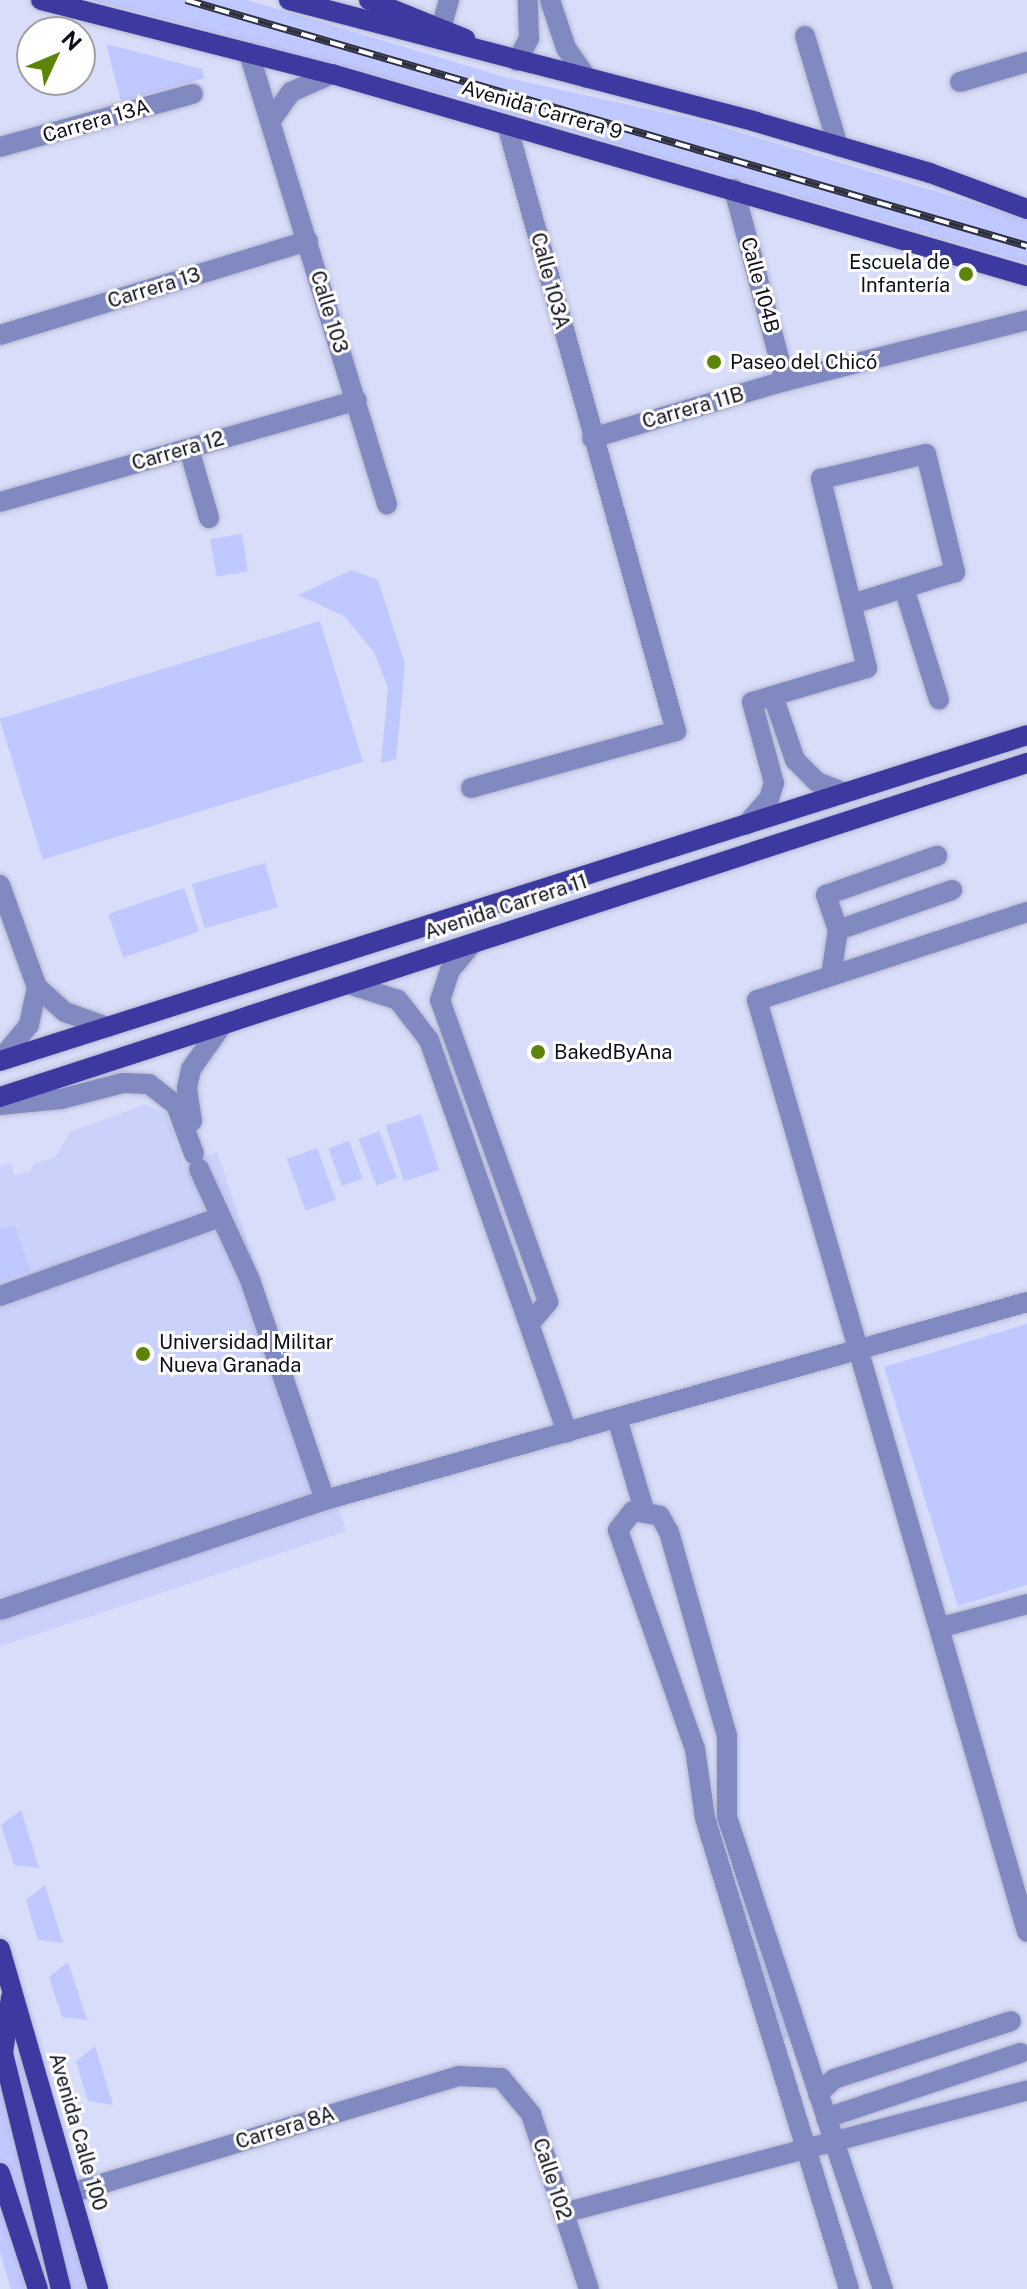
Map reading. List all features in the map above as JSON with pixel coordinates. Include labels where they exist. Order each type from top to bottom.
[{"type":"main road","name":"Avenida Carrera 9","points":[[41,0],[332,74],[1027,276]]},
{"type":"main road","name":"Avenida Carrera 9","points":[[289,0],[838,146],[1024,207]]},
{"type":"main road","points":[[369,0],[517,61]]},
{"type":"main road","name":"Avenida Carrera 11","points":[[0,1061],[1027,735]]},
{"type":"main road","name":"Avenida Carrera 11","points":[[0,1097],[220,1028],[1027,763]]},
{"type":"main road","name":"Avenida Calle 100","points":[[0,1949],[6,1995],[3,2053],[61,2289]]},
{"type":"main road","name":"Avenida Calle 100","points":[[6,1995],[71,2193],[98,2289]]},
{"type":"main road","points":[[0,2173],[38,2289]]},
{"type":"street","points":[[441,28],[449,0]]},
{"type":"street","points":[[550,0],[566,48],[587,78]]},
{"type":"street","points":[[517,61],[529,38],[523,2]]},
{"type":"street","points":[[805,36],[838,146]]},
{"type":"street","name":"Calle 103","points":[[249,53],[272,119],[387,504]]},
{"type":"street","points":[[960,82],[1027,62]]},
{"type":"street","points":[[272,119],[291,92],[332,74]]},
{"type":"street","name":"Carrera 13A","points":[[0,147],[193,94]]},
{"type":"street","name":"Calle 103A","points":[[471,788],[676,731],[507,125]]},
{"type":"street","name":"Calle 104B","points":[[734,189],[785,381]]},
{"type":"street","name":"Carrera 13","points":[[0,335],[308,241]]},
{"type":"street","name":"Carrera 11B","points":[[592,438],[785,381],[1027,320]]},
{"type":"street","name":"Carrera 12","points":[[0,502],[357,400]]},
{"type":"street","points":[[189,449],[209,518]]},
{"type":"street","points":[[746,825],[769,799],[774,783],[752,702],[867,668],[821,479],[926,454],[955,572],[852,604]]},
{"type":"street","points":[[904,588],[939,700]]},
{"type":"street","points":[[773,696],[795,760],[817,782],[843,792]]},
{"type":"street","points":[[831,975],[838,930],[826,895],[937,856]]},
{"type":"street","points":[[0,885],[37,987],[59,1008],[107,1027]]},
{"type":"street","points":[[838,930],[952,890]]},
{"type":"street","points":[[1027,912],[757,1000],[857,1350],[942,1627],[1027,1932]]},
{"type":"street","points":[[472,944],[450,970],[440,1000],[548,1302],[531,1322]]},
{"type":"street","points":[[348,984],[398,1000],[429,1040],[510,1277],[531,1322],[567,1432]]},
{"type":"street","points":[[0,1061],[29,1025],[37,987]]},
{"type":"street","points":[[200,1160],[188,1079],[195,1061],[220,1028]]},
{"type":"street","points":[[0,1105],[61,1099],[123,1083],[149,1084],[176,1105],[200,1160],[215,1208],[250,1280],[325,1500]]},
{"type":"street","points":[[0,1296],[215,1208]]},
{"type":"street","points":[[0,1610],[325,1500],[1027,1302]]},
{"type":"street","points":[[617,1418],[644,1510]]},
{"type":"street","points":[[849,2289],[705,1818],[695,1749],[618,1530],[633,1511],[644,1510],[660,1516],[669,1532],[727,1736],[727,1817],[883,2289]]},
{"type":"street","points":[[942,1627],[1027,1604]]},
{"type":"street","points":[[818,2094],[834,2079],[1011,2021]]},
{"type":"street","points":[[826,2118],[1020,2053]]},
{"type":"street","name":"Carrera 8A","points":[[71,2193],[458,2076],[501,2078]]},
{"type":"street","name":"Calle 102","points":[[501,2078],[531,2114],[589,2289]]},
{"type":"street","points":[[563,2213],[1027,2090]]},
{"type":"shaded area","points":[[91,0],[247,0],[508,78],[702,121],[1027,219],[1027,263],[391,79]]},
{"type":"shaded area","points":[[106,44],[202,69],[205,78],[121,101]]},
{"type":"shaded area","points":[[242,534],[248,572],[216,577],[210,539]]},
{"type":"shaded area","points":[[352,570],[378,580],[405,664],[396,759],[381,763],[388,688],[374,652],[344,616],[298,595]]},
{"type":"shaded area","points":[[320,621],[363,762],[43,860],[0,719]]},
{"type":"shaded area","points":[[265,863],[278,907],[205,928],[192,884]]},
{"type":"shaded area","points":[[184,888],[199,931],[123,958],[108,914]]},
{"type":"shaded area","name":"Universidad Militar Nueva Granada","points":[[145,1105],[166,1113],[183,1164],[217,1152],[346,1531],[0,1646],[0,1166],[10,1163],[15,1176],[30,1171],[34,1164],[56,1157],[70,1132]]},
{"type":"shaded area","points":[[421,1114],[439,1170],[404,1182],[386,1125]]},
{"type":"shaded area","points":[[379,1131],[397,1178],[376,1186],[358,1139]]},
{"type":"shaded area","points":[[349,1141],[363,1179],[342,1186],[328,1149]]},
{"type":"shaded area","points":[[317,1148],[336,1200],[306,1211],[287,1159]]},
{"type":"shaded area","points":[[15,1225],[30,1271],[0,1281],[0,1229]]},
{"type":"shaded area","points":[[1027,1324],[1027,1585],[958,1606],[884,1367]]},
{"type":"shaded area","points":[[21,1810],[39,1868],[14,1865],[1,1825]]},
{"type":"shaded area","points":[[724,1817],[795,2036],[778,2041],[710,1821]]},
{"type":"shaded area","points":[[45,1885],[63,1943],[38,1940],[26,1900]]},
{"type":"shaded area","points":[[68,1962],[87,2020],[62,2017],[49,1977]]},
{"type":"shaded area","points":[[95,2046],[113,2105],[88,2101],[76,2061]]},
{"type":"shaded area","points":[[19,2047],[87,2289],[68,2289],[16,2073]]},
{"type":"shaded area","points":[[0,2079],[51,2289],[46,2289],[0,2160]]},
{"type":"shaded area","points":[[0,2204],[29,2289],[11,2289],[0,2253]]},
{"type":"railway","points":[[186,0],[1027,246]]},
{"type":"place","name":"Escuela de Infantería","points":[[966,274]]},
{"type":"place","name":"Paseo del Chicó","points":[[714,362]]},
{"type":"place","name":"BakedByAna","points":[[538,1052]]},
{"type":"place","name":"Universidad Militar Nueva Granada","points":[[143,1354]]}]
